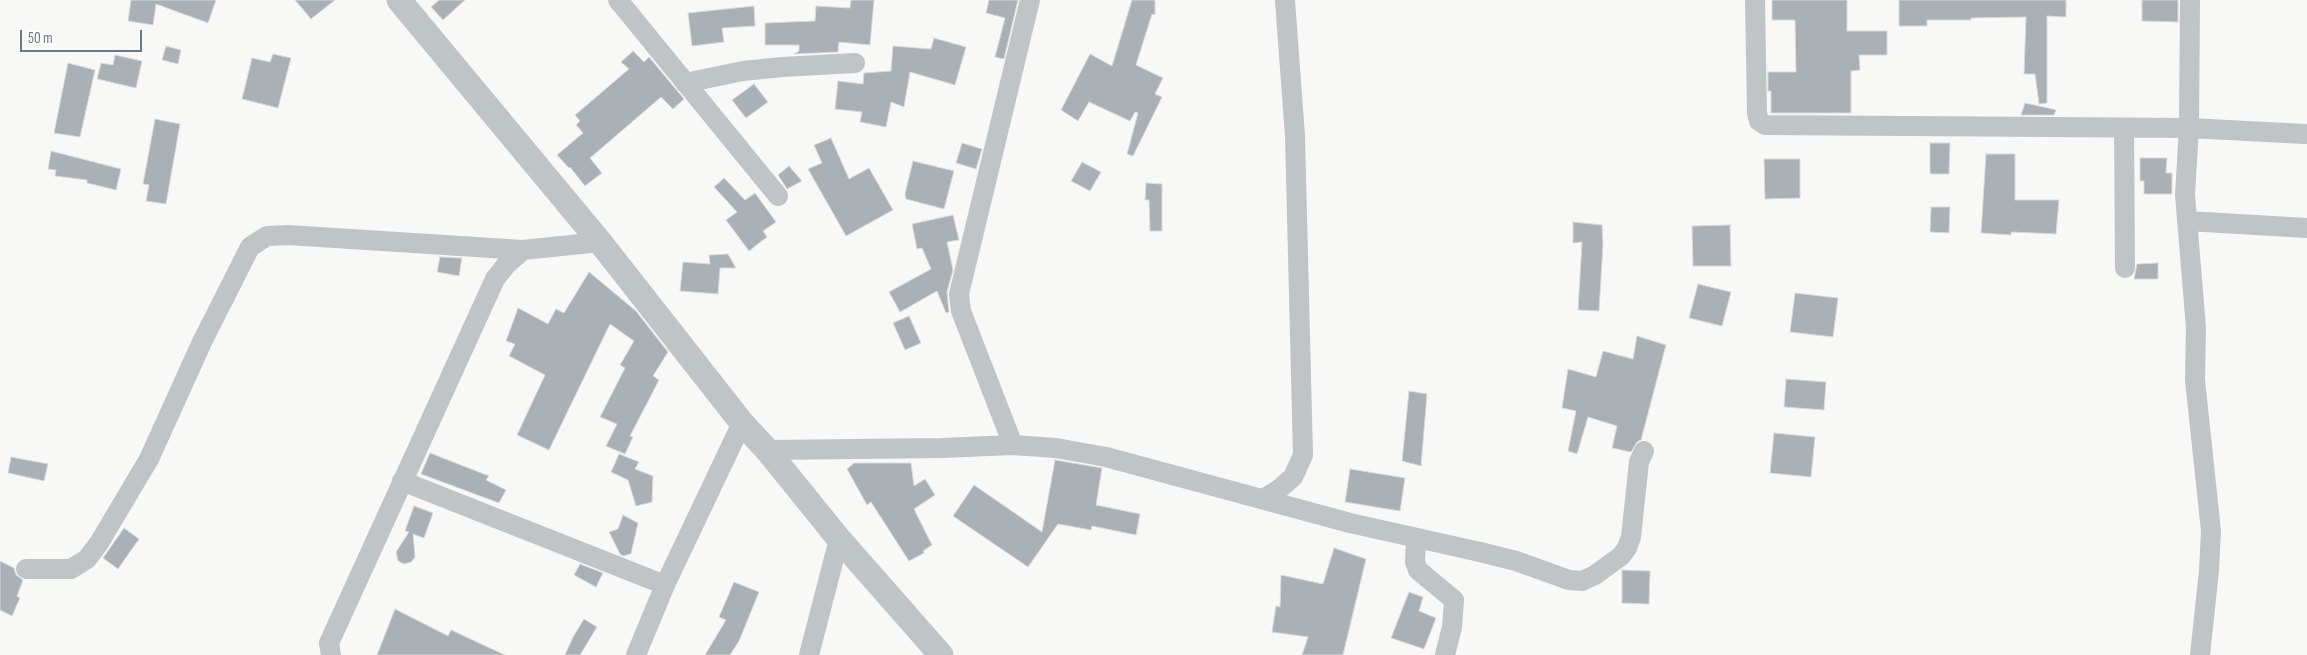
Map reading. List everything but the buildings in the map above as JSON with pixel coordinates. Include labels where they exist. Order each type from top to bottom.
[{"type":"street","points":[[399,0],[600,242],[742,423],[767,450],[839,539],[941,655]]},
{"type":"street","points":[[618,0],[778,196]]},
{"type":"street","points":[[1013,444],[961,311],[959,294],[1030,0]]},
{"type":"street","points":[[1263,499],[1278,490],[1294,476],[1303,456],[1295,136],[1285,0]]},
{"type":"street","points":[[1755,0],[1756,113],[1759,121],[1765,125],[2189,128],[2305,134]]},
{"type":"street","points":[[2190,0],[2189,128],[2185,195],[2196,328],[2195,380],[2211,531],[2209,571],[2200,655]]},
{"type":"street","points":[[686,83],[772,68],[855,63]]},
{"type":"street","points":[[2124,128],[2124,268]]},
{"type":"street","points":[[2187,221],[2307,228]]},
{"type":"street","points":[[26,569],[72,568],[87,560],[149,459],[202,342],[250,248],[267,236],[288,235],[523,250],[600,242]]},
{"type":"street","points":[[331,655],[329,643],[495,278],[523,250]]},
{"type":"street","points":[[636,655],[665,585],[742,423]]},
{"type":"street","points":[[767,450],[942,448],[1013,444],[1056,448],[1106,457],[1350,523],[1516,561],[1569,580],[1582,581],[1621,556],[1627,548],[1631,537],[1639,462],[1644,451]]},
{"type":"street","points":[[402,481],[665,585]]},
{"type":"street","points":[[809,655],[839,539]]},
{"type":"street","points":[[1416,539],[1415,562],[1418,570],[1454,600],[1452,627],[1445,655]]}]
